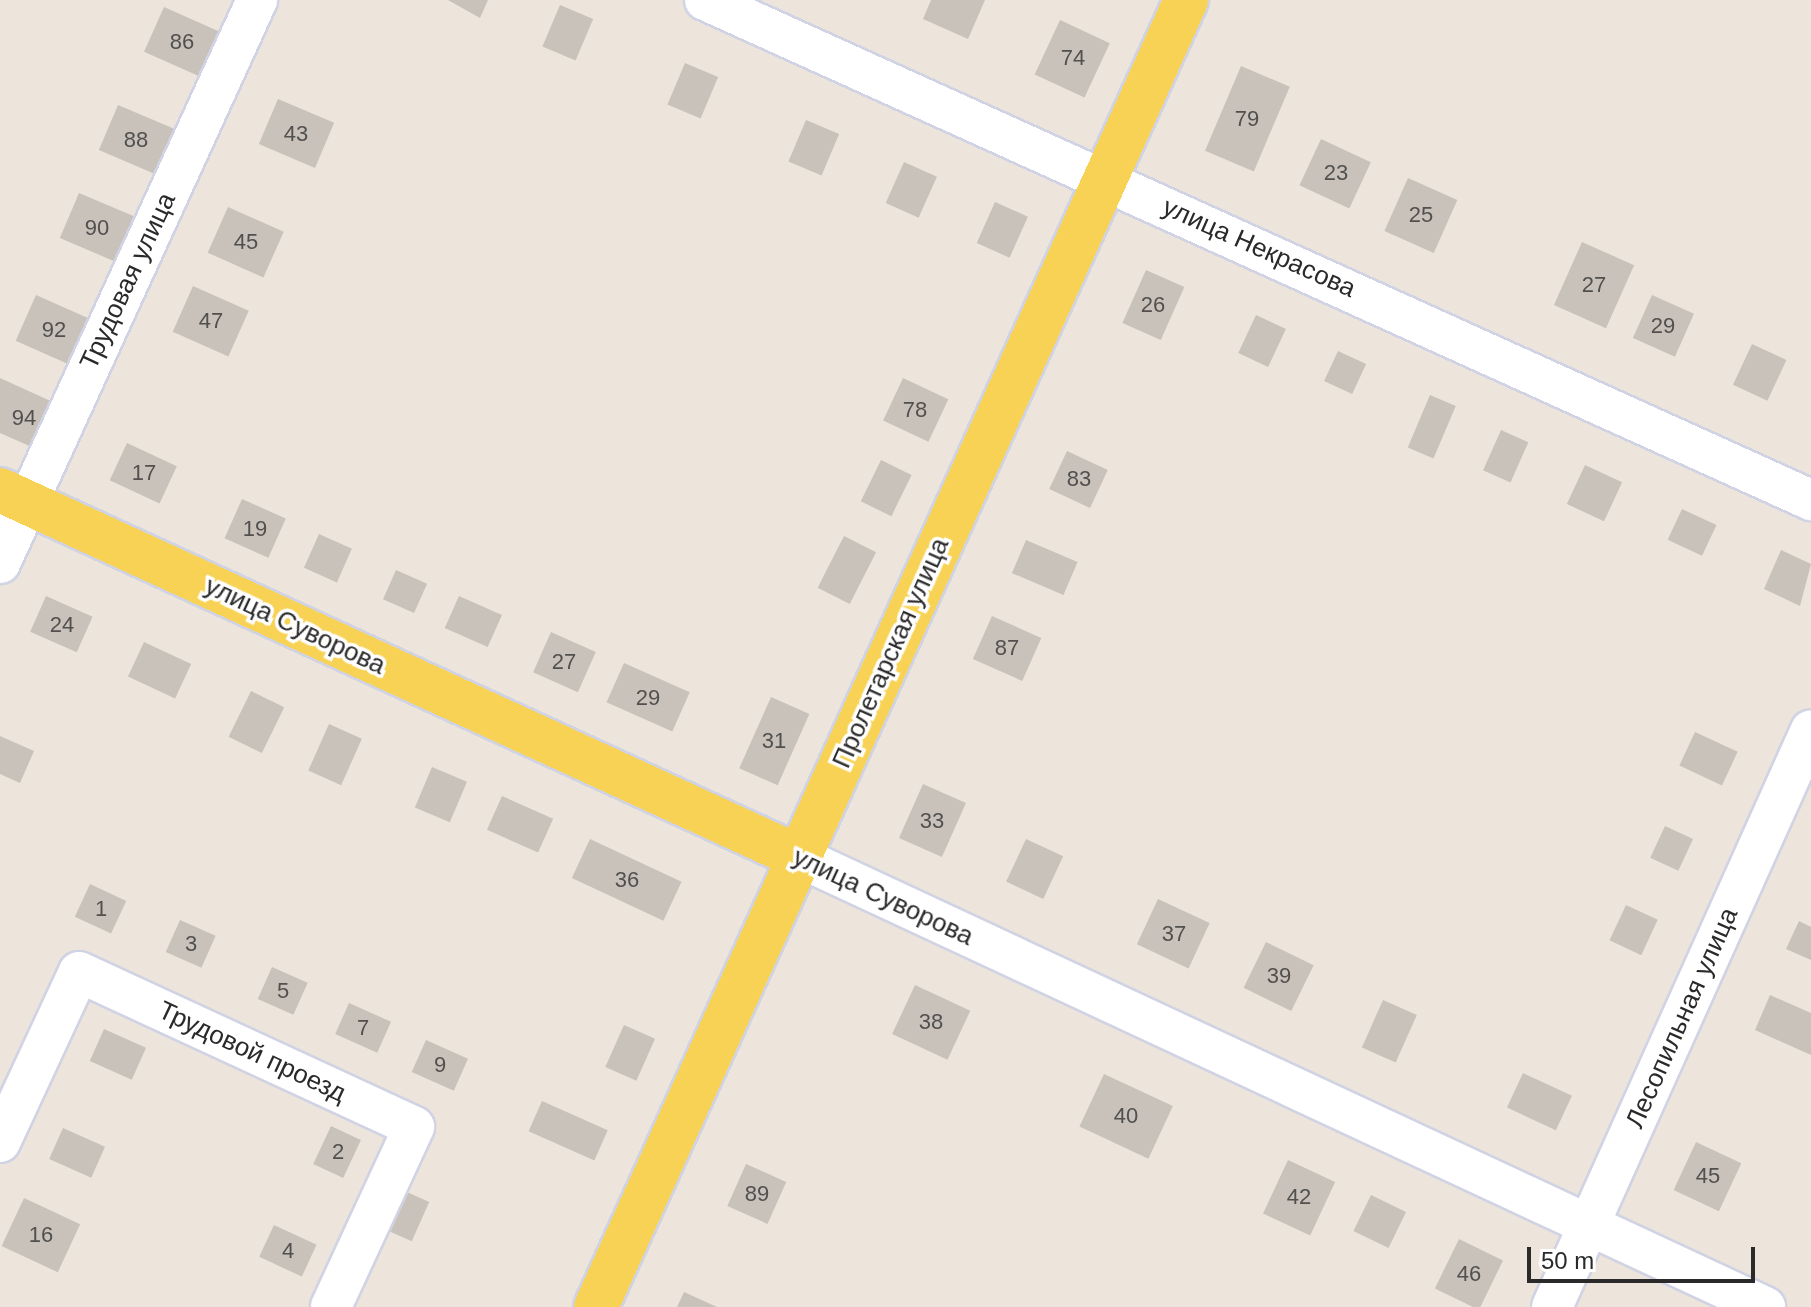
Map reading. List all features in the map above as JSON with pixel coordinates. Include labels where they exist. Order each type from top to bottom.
[{"type":"main road","name":"Пролетарская улица","points":[[596,1307],[1186,0]]},
{"type":"main road","name":"улица Суворова","points":[[13,496],[799,857]]},
{"type":"street","name":"Трудовая улица","points":[[0,563],[13,496],[257,0]]},
{"type":"street","name":"улица Некрасова","points":[[705,0],[1811,500]]},
{"type":"street","name":"Лесопильная улица","points":[[1552,1307],[1811,730]]},
{"type":"street","name":"улица Суворова","points":[[799,857],[1765,1307]]},
{"type":"street","name":"Трудовой проезд","points":[[0,1142],[79,972],[414,1127],[331,1307]]},
{"type":"building","points":[[448,0],[488,0],[480,18]]},
{"type":"building","points":[[931,0],[985,0],[968,39],[923,19]]},
{"type":"building","points":[[560,5],[593,19],[576,60],[542,46]]},
{"type":"building","points":[[164,7],[220,32],[200,77],[144,52]]},
{"type":"building","points":[[1060,20],[1110,43],[1084,98],[1035,74]]},
{"type":"building","points":[[685,63],[718,77],[701,118],[667,104]]},
{"type":"building","points":[[1241,66],[1290,87],[1254,171],[1205,151]]},
{"type":"building","points":[[278,99],[334,123],[315,168],[259,144]]},
{"type":"building","points":[[118,105],[174,129],[155,174],[99,150]]},
{"type":"building","points":[[806,120],[839,134],[822,175],[788,161]]},
{"type":"building","points":[[1321,139],[1371,162],[1349,208],[1299,185]]},
{"type":"building","points":[[904,162],[937,177],[919,218],[886,203]]},
{"type":"building","points":[[1408,178],[1457,200],[1434,253],[1384,231]]},
{"type":"building","points":[[79,193],[135,217],[116,262],[60,238]]},
{"type":"building","points":[[995,202],[1028,217],[1010,258],[977,243]]},
{"type":"building","points":[[228,207],[284,232],[263,277],[208,253]]},
{"type":"building","points":[[1582,242],[1634,265],[1606,328],[1554,305]]},
{"type":"building","points":[[1146,270],[1184,287],[1161,340],[1122,323]]},
{"type":"building","points":[[193,286],[249,311],[228,356],[173,332]]},
{"type":"building","points":[[36,295],[92,320],[71,365],[16,341]]},
{"type":"building","points":[[1652,295],[1694,314],[1675,357],[1633,338]]},
{"type":"building","points":[[1256,315],[1286,329],[1268,367],[1238,353]]},
{"type":"building","points":[[1752,344],[1786,360],[1767,401],[1733,385]]},
{"type":"building","points":[[1338,351],[1366,364],[1352,394],[1324,381]]},
{"type":"building","points":[[0,378],[55,403],[34,448],[0,433]]},
{"type":"building","points":[[903,378],[948,399],[928,442],[883,421]]},
{"type":"building","points":[[1430,395],[1456,406],[1434,458],[1408,447]]},
{"type":"building","points":[[1501,430],[1528,442],[1511,482],[1483,470]]},
{"type":"building","points":[[127,443],[177,466],[160,503],[110,480]]},
{"type":"building","points":[[1067,451],[1108,470],[1090,508],[1049,489]]},
{"type":"building","points":[[881,460],[912,475],[891,516],[861,501]]},
{"type":"building","points":[[1585,465],[1622,482],[1604,521],[1567,504]]},
{"type":"building","points":[[242,499],[286,519],[268,558],[225,538]]},
{"type":"building","points":[[1682,509],[1716,525],[1702,556],[1668,540]]},
{"type":"building","points":[[319,534],[352,549],[337,582],[304,568]]},
{"type":"building","points":[[844,536],[876,552],[850,604],[818,588]]},
{"type":"building","points":[[1026,540],[1078,562],[1063,595],[1012,573]]},
{"type":"building","points":[[1781,550],[1811,564],[1800,606],[1764,589]]},
{"type":"building","points":[[396,570],[427,584],[414,613],[383,599]]},
{"type":"building","points":[[46,596],[93,617],[77,652],[30,632]]},
{"type":"building","points":[[459,596],[502,615],[488,647],[445,628]]},
{"type":"building","points":[[992,616],[1041,638],[1022,681],[973,659]]},
{"type":"building","points":[[551,632],[596,652],[578,692],[533,672]]},
{"type":"building","points":[[144,642],[191,664],[175,698],[128,676]]},
{"type":"building","points":[[624,663],[690,692],[672,732],[607,702]]},
{"type":"building","points":[[251,691],[284,707],[262,753],[229,737]]},
{"type":"building","points":[[771,697],[809,714],[778,785],[739,768]]},
{"type":"building","points":[[329,724],[362,739],[341,785],[308,771]]},
{"type":"building","points":[[1695,732],[1738,752],[1722,785],[1679,766]]},
{"type":"building","points":[[0,736],[34,751],[20,783],[0,774]]},
{"type":"building","points":[[432,767],[467,782],[450,822],[415,808]]},
{"type":"building","points":[[923,784],[966,803],[942,857],[899,838]]},
{"type":"building","points":[[502,796],[553,819],[538,853],[487,830]]},
{"type":"building","points":[[1665,826],[1693,839],[1678,871],[1650,858]]},
{"type":"building","points":[[590,839],[682,882],[663,921],[572,878]]},
{"type":"building","points":[[1026,839],[1063,856],[1043,899],[1006,882]]},
{"type":"building","points":[[90,884],[126,901],[111,934],[75,917]]},
{"type":"building","points":[[1158,899],[1210,923],[1189,968],[1137,944]]},
{"type":"building","points":[[1626,905],[1658,920],[1641,955],[1610,940]]},
{"type":"building","points":[[180,920],[216,936],[201,968],[166,952]]},
{"type":"building","points":[[1799,921],[1811,927],[1811,960],[1786,949]]},
{"type":"building","points":[[1266,942],[1314,965],[1291,1011],[1244,988]]},
{"type":"building","points":[[272,967],[308,983],[293,1015],[258,999]]},
{"type":"building","points":[[915,985],[970,1011],[947,1060],[892,1034]]},
{"type":"building","points":[[1770,995],[1811,1013],[1811,1055],[1755,1030]]},
{"type":"building","points":[[1383,1000],[1417,1015],[1396,1063],[1362,1048]]},
{"type":"building","points":[[349,1003],[391,1022],[377,1053],[335,1034]]},
{"type":"building","points":[[624,1025],[655,1039],[636,1081],[605,1067]]},
{"type":"building","points":[[104,1029],[146,1048],[132,1080],[90,1061]]},
{"type":"building","points":[[426,1040],[468,1059],[454,1091],[412,1072]]},
{"type":"building","points":[[1523,1073],[1572,1096],[1556,1130],[1507,1107]]},
{"type":"building","points":[[1104,1074],[1173,1106],[1148,1159],[1079,1127]]},
{"type":"building","points":[[542,1101],[608,1130],[594,1160],[529,1131]]},
{"type":"building","points":[[331,1126],[361,1140],[343,1178],[313,1164]]},
{"type":"building","points":[[63,1128],[105,1147],[91,1178],[49,1159]]},
{"type":"building","points":[[1696,1142],[1741,1163],[1719,1211],[1674,1190]]},
{"type":"building","points":[[1288,1160],[1335,1182],[1310,1235],[1263,1213]]},
{"type":"building","points":[[746,1164],[786,1182],[767,1224],[727,1206]]},
{"type":"building","points":[[400,1189],[429,1202],[412,1241],[383,1228]]},
{"type":"building","points":[[1371,1195],[1406,1212],[1389,1248],[1353,1231]]},
{"type":"building","points":[[24,1198],[80,1224],[58,1272],[2,1246]]},
{"type":"building","points":[[274,1225],[317,1245],[302,1277],[259,1257]]},
{"type":"building","points":[[1459,1239],[1503,1260],[1480,1307],[1473,1307],[1435,1288]]},
{"type":"building","points":[[684,1292],[717,1307],[677,1307]]}]
